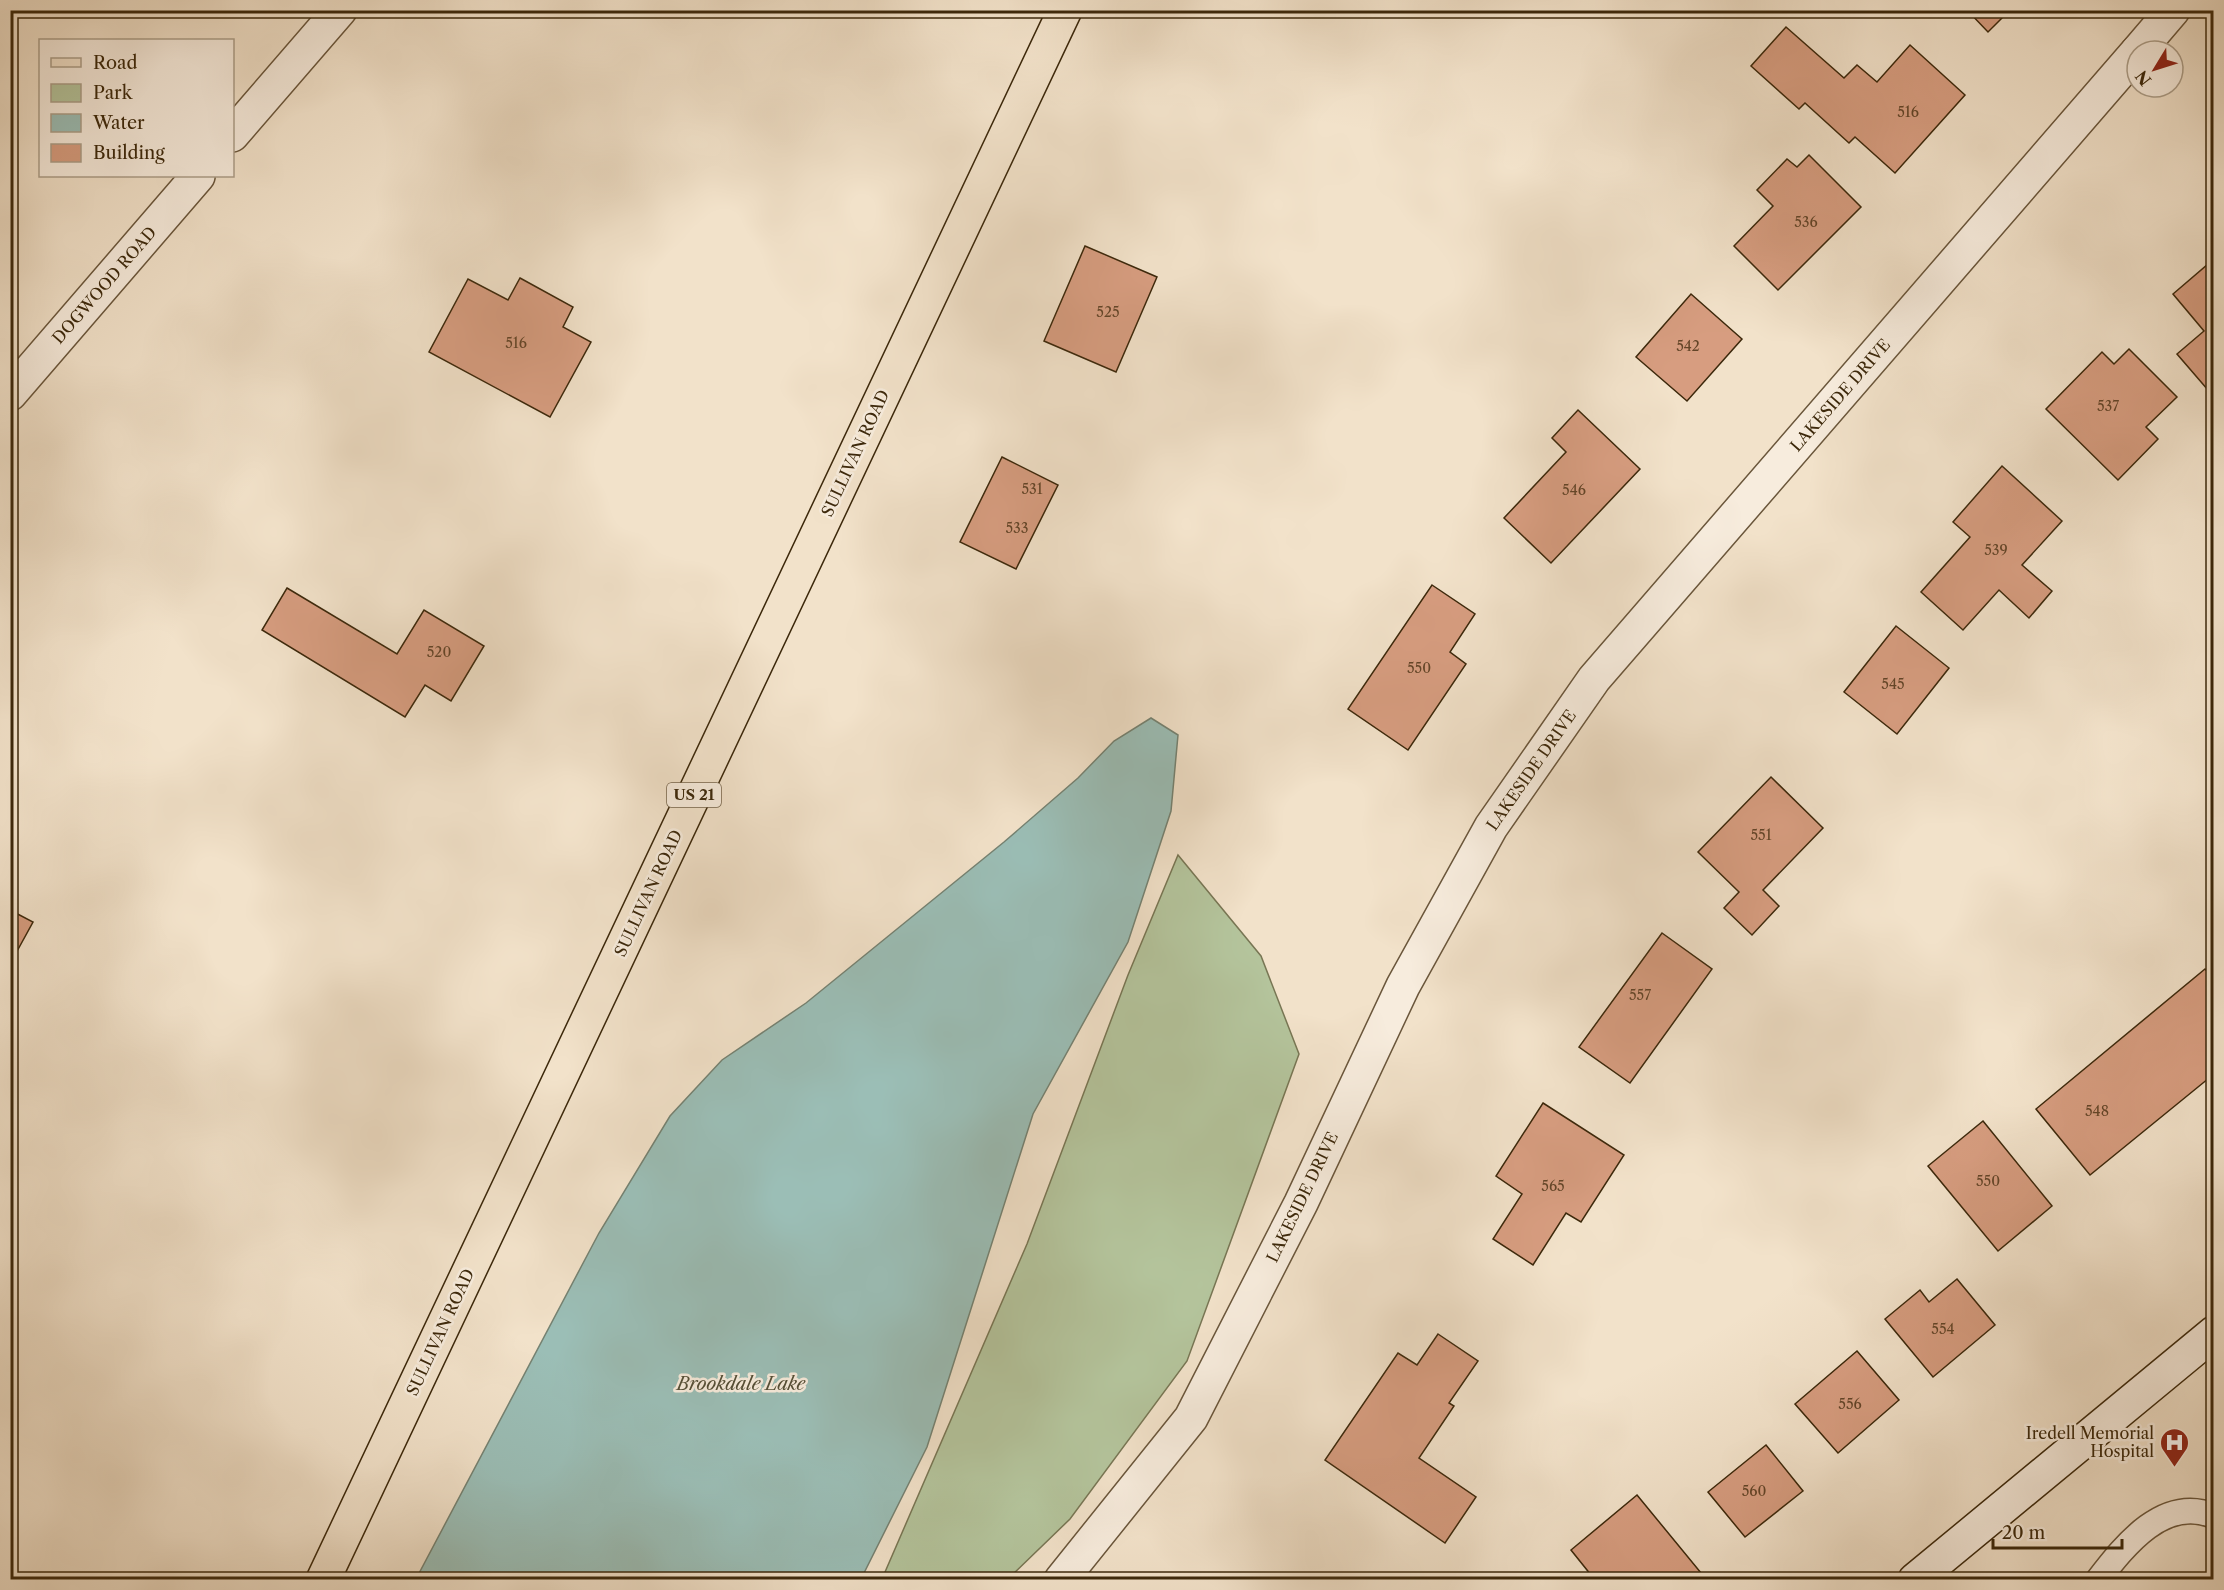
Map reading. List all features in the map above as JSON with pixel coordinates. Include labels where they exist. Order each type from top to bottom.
[{"type":"main road","name":"SULLIVAN ROAD","points":[[323,1580],[1065,10]]},
{"type":"street","points":[[234,133],[340,10]]},
{"type":"street","name":"LAKESIDE DRIVE","points":[[2148,39],[2173,10]]},
{"type":"street","name":"LAKESIDE DRIVE","points":[[1061,1580],[1191,1418],[1300,1203],[1403,986],[1491,827],[1594,679],[2125,65]]},
{"type":"street","name":"DOGWOOD ROAD","points":[[10,394],[197,177]]},
{"type":"street","points":[[1915,1580],[2214,1333]]},
{"type":"lane","points":[[2098,1580],[2120,1552],[2153,1521],[2180,1512],[2204,1512],[2214,1516]]},
{"type":"green space","points":[[1178,855],[1261,956],[1299,1054],[1187,1361],[1070,1519],[1008,1579],[882,1579],[1027,1244],[1128,975]]},
{"type":"water","name":"Brookdale Lake","points":[[1151,718],[1178,735],[1171,811],[1128,942],[1033,1114],[927,1447],[861,1579],[416,1579],[599,1233],[670,1116],[722,1060],[806,1003],[1004,842],[1078,778],[1114,741]]},
{"type":"building","points":[[1967,10],[2010,10],[1988,32]]},
{"type":"building","points":[[1786,27],[1844,78],[1857,65],[1877,82],[1910,45],[1965,95],[1895,173],[1855,137],[1849,143],[1805,103],[1799,109],[1751,66]]},
{"type":"building","points":[[1809,155],[1861,207],[1778,290],[1734,246],[1773,206],[1757,190],[1787,159],[1797,167]]},
{"type":"building","points":[[1085,246],[1157,277],[1116,372],[1044,341]]},
{"type":"building","points":[[2214,259],[2214,397],[2177,354],[2204,331],[2173,294]]},
{"type":"building","points":[[520,278],[573,307],[563,327],[591,342],[550,417],[429,352],[468,279],[508,300]]},
{"type":"building","points":[[1691,294],[1742,339],[1687,401],[1636,357]]},
{"type":"building","points":[[2129,349],[2177,397],[2146,427],[2158,439],[2118,480],[2046,409],[2102,352],[2114,364]]},
{"type":"building","points":[[1578,410],[1640,469],[1551,563],[1504,518],[1566,452],[1552,438]]},
{"type":"building","points":[[1002,457],[1058,485],[1016,569],[960,542]]},
{"type":"building","points":[[2002,466],[2062,521],[2022,565],[2052,591],[2029,618],[1999,590],[1963,630],[1921,592],[1970,537],[1953,522]]},
{"type":"building","points":[[1432,585],[1475,614],[1450,652],[1466,664],[1408,750],[1348,709]]},
{"type":"building","points":[[287,588],[397,654],[424,610],[484,646],[451,701],[425,685],[405,717],[262,630]]},
{"type":"building","points":[[1896,626],[1949,668],[1897,734],[1844,692]]},
{"type":"building","points":[[1771,777],[1823,828],[1763,890],[1779,906],[1752,935],[1724,908],[1739,892],[1698,852]]},
{"type":"building","points":[[10,910],[33,922],[10,964]]},
{"type":"building","points":[[1662,933],[1712,969],[1630,1083],[1579,1047]]},
{"type":"building","points":[[2205,969],[2214,979],[2214,1074],[2090,1175],[2036,1109]]},
{"type":"building","points":[[1543,1103],[1624,1155],[1581,1222],[1566,1213],[1533,1265],[1493,1239],[1522,1194],[1496,1176]]},
{"type":"building","points":[[1983,1121],[2052,1206],[1998,1251],[1928,1166]]},
{"type":"building","points":[[1957,1279],[1995,1325],[1933,1377],[1885,1319],[1920,1290],[1929,1302]]},
{"type":"building","points":[[1438,1334],[1478,1361],[1449,1403],[1454,1406],[1419,1458],[1476,1497],[1445,1543],[1325,1460],[1398,1353],[1417,1365]]},
{"type":"building","points":[[1857,1351],[1899,1400],[1838,1453],[1795,1404]]},
{"type":"building","points":[[1766,1445],[1803,1491],[1745,1537],[1708,1492]]},
{"type":"building","points":[[1637,1495],[1706,1580],[1586,1580],[1591,1575],[1571,1550]]},
{"type":"place","name":"Iredell Memorial Hospital","points":[[2175,1468]]}]
